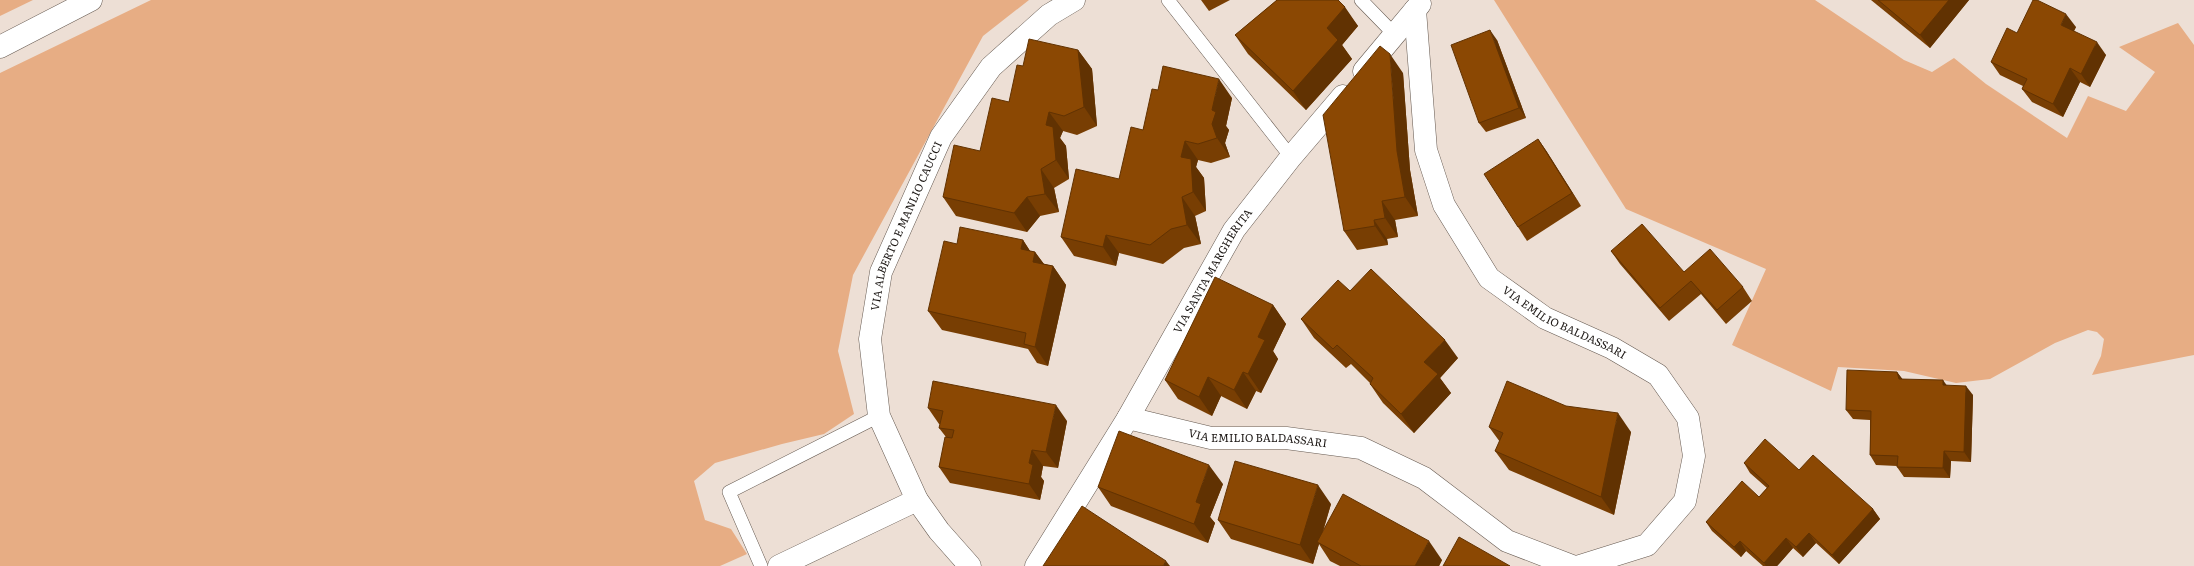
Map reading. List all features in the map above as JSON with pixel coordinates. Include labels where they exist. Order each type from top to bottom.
[{"type":"street","points":[[0,47],[91,0]]},
{"type":"street","name":"VIA ALBERTO E MANLIO CAUCCI","points":[[970,566],[939,531],[917,500],[879,416],[870,339],[881,272],[938,144],[991,67],[1049,15],[1074,0]]},
{"type":"street","name":"VIA SANTA MARGHERITA","points":[[1036,566],[1128,418],[1234,230],[1291,157],[1419,5]]},
{"type":"street","name":"VIA EMILIO BALDASSARI","points":[[1419,5],[1426,150],[1444,206],[1489,278],[1545,318],[1612,348],[1658,375],[1688,418],[1694,456],[1685,500],[1647,545],[1580,566]]},
{"type":"street","name":"VIA EMILIO BALDASSARI","points":[[1128,418],[1211,438],[1286,438],[1361,448],[1424,478],[1507,541],[1572,566]]},
{"type":"street","points":[[779,566],[917,500]]},
{"type":"lane","points":[[1168,0],[1291,157]]},
{"type":"lane","points":[[1361,0],[1395,35]]},
{"type":"lane","points":[[761,566],[729,492],[879,416]]},
{"type":"shaded area","points":[[0,0],[33,0],[0,16]]},
{"type":"shaded area","points":[[151,0],[1029,0],[983,36],[853,275],[838,351],[854,414],[824,434],[715,463],[694,481],[705,520],[731,529],[747,554],[720,566],[0,566],[0,73]]},
{"type":"shaded area","points":[[1494,0],[1815,0],[1904,60],[1932,72],[1954,58],[1986,84],[2067,138],[2088,96],[2126,111],[2155,72],[2119,47],[2178,23],[2194,45],[2194,355],[2092,375],[2101,356],[2104,339],[2097,332],[2088,330],[2055,343],[1990,379],[1956,383],[1904,371],[1838,367],[1831,391],[1732,345],[1766,269],[1626,209]]},
{"type":"building","points":[[1277,0],[1338,0],[1345,7],[1327,28],[1338,40],[1293,91],[1235,35]]},
{"type":"building","points":[[1878,0],[1949,0],[1920,35]]},
{"type":"building","points":[[2033,0],[2037,0],[2066,14],[2061,25],[2097,42],[2081,74],[2070,68],[2053,104],[2022,89],[2027,79],[1991,62],[2007,28],[2017,33]]},
{"type":"building","points":[[1490,30],[1519,108],[1479,123],[1451,45]]},
{"type":"building","points":[[1029,39],[1078,50],[1084,107],[1064,116],[1049,112],[1046,125],[1053,127],[1056,160],[1041,169],[1045,194],[1027,197],[1014,213],[943,197],[954,145],[980,151],[992,98],[1009,102],[1017,65],[1023,66]]},
{"type":"building","points":[[1380,46],[1390,54],[1397,151],[1405,197],[1382,201],[1385,218],[1374,220],[1375,226],[1344,231],[1323,115]]},
{"type":"building","points":[[1163,66],[1219,79],[1212,110],[1216,112],[1212,124],[1217,138],[1198,144],[1185,141],[1181,157],[1191,159],[1193,192],[1182,197],[1187,225],[1171,229],[1150,245],[1106,235],[1103,247],[1061,237],[1076,169],[1119,179],[1131,127],[1143,130],[1152,89],[1158,90]]},
{"type":"building","points":[[1538,139],[1572,193],[1518,227],[1484,174]]},
{"type":"building","points":[[1642,224],[1684,272],[1710,249],[1743,287],[1717,310],[1691,281],[1660,308],[1611,251]]},
{"type":"building","points":[[960,227],[1023,240],[1021,249],[1035,252],[1033,262],[1053,266],[1035,347],[1024,344],[1026,333],[928,311],[944,241],[957,244]]},
{"type":"building","points":[[1371,269],[1445,340],[1424,362],[1438,374],[1401,414],[1370,384],[1373,378],[1337,345],[1333,349],[1301,319],[1338,280],[1350,291]]},
{"type":"building","points":[[1215,277],[1273,305],[1258,337],[1265,340],[1248,374],[1243,372],[1234,390],[1208,377],[1199,397],[1165,380]]},
{"type":"building","points":[[1847,370],[1897,372],[1899,379],[1943,380],[1943,385],[1966,386],[1964,452],[1944,451],[1943,468],[1897,467],[1898,456],[1870,455],[1871,411],[1846,410]]},
{"type":"building","points":[[933,381],[1056,405],[1046,452],[1032,450],[1029,463],[1033,465],[1029,484],[939,467],[945,437],[952,438],[954,430],[939,428],[943,411],[928,408]]},
{"type":"building","points":[[1507,381],[1566,406],[1618,413],[1601,497],[1495,451],[1503,433],[1489,427]]},
{"type":"building","points":[[1119,431],[1209,465],[1196,502],[1201,504],[1194,524],[1098,487]]},
{"type":"building","points":[[1765,439],[1799,470],[1813,455],[1873,509],[1832,555],[1809,533],[1796,547],[1786,538],[1764,563],[1740,541],[1734,547],[1706,522],[1742,481],[1759,497],[1769,486],[1744,463]]},
{"type":"building","points":[[1235,461],[1318,485],[1300,545],[1218,520]]},
{"type":"building","points":[[1343,494],[1429,541],[1415,566],[1361,566],[1317,542]]},
{"type":"building","points":[[1082,506],[1166,561],[1163,566],[1043,566]]},
{"type":"building","points":[[1459,537],[1510,566],[1443,566]]}]
